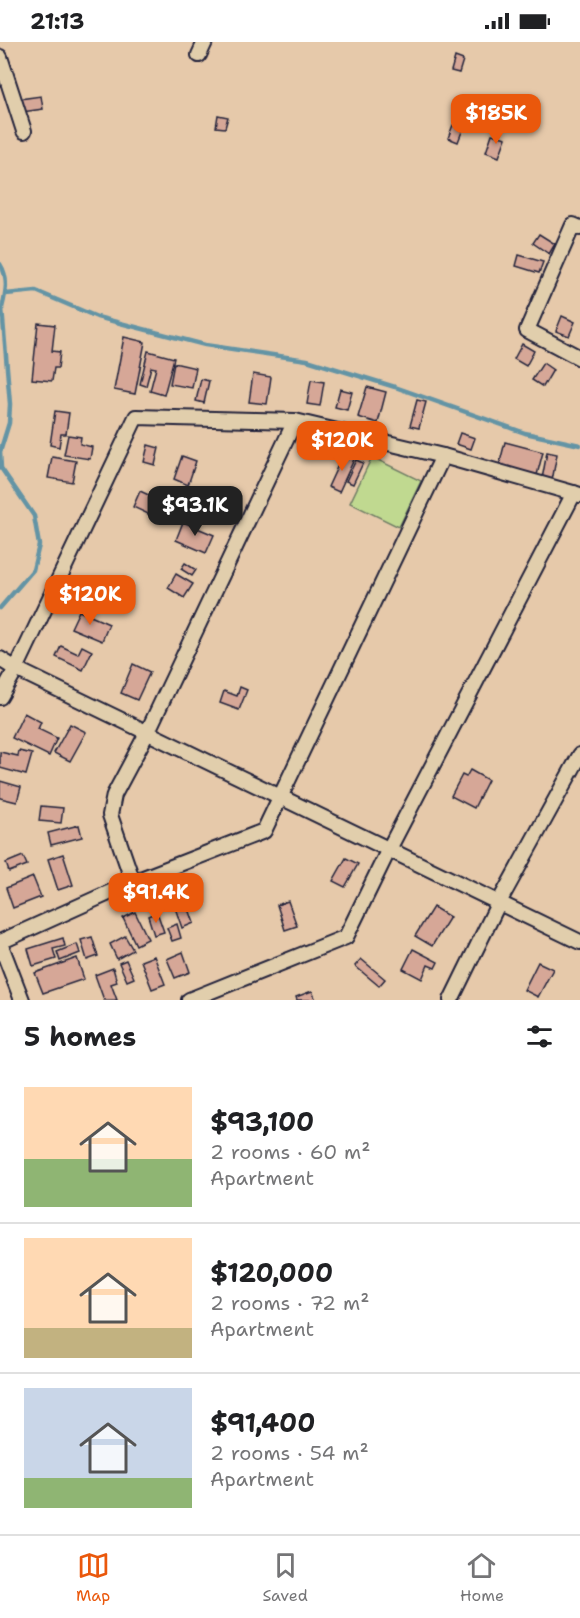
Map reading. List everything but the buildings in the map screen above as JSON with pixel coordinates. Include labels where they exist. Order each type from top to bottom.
[{"type":"street","points":[[199,55],[205,42]]},
{"type":"street","points":[[0,57],[24,131]]},
{"type":"street","points":[[580,228],[573,225],[527,330],[580,357]]},
{"type":"street","points":[[0,697],[16,669],[136,417],[296,422],[442,456],[577,494],[389,849],[346,937],[189,1000]]},
{"type":"street","points":[[133,882],[110,816],[114,795],[147,733],[296,422]]},
{"type":"street","points":[[22,1000],[0,942],[133,882],[264,831],[442,456]]},
{"type":"street","points":[[0,659],[147,733],[580,942]]},
{"type":"street","points":[[451,1000],[498,904],[580,755]]},
{"type":"green space","points":[[372,457],[421,481],[399,527],[350,503]]},
{"type":"waterway","points":[[0,264],[6,280],[2,308],[10,404],[9,423],[0,452]]},
{"type":"waterway","points":[[6,294],[36,291],[97,317],[205,345],[307,360],[395,387],[525,433],[580,445]]},
{"type":"waterway","points":[[0,452],[1,468],[34,516],[39,545],[33,570],[0,608]]}]
